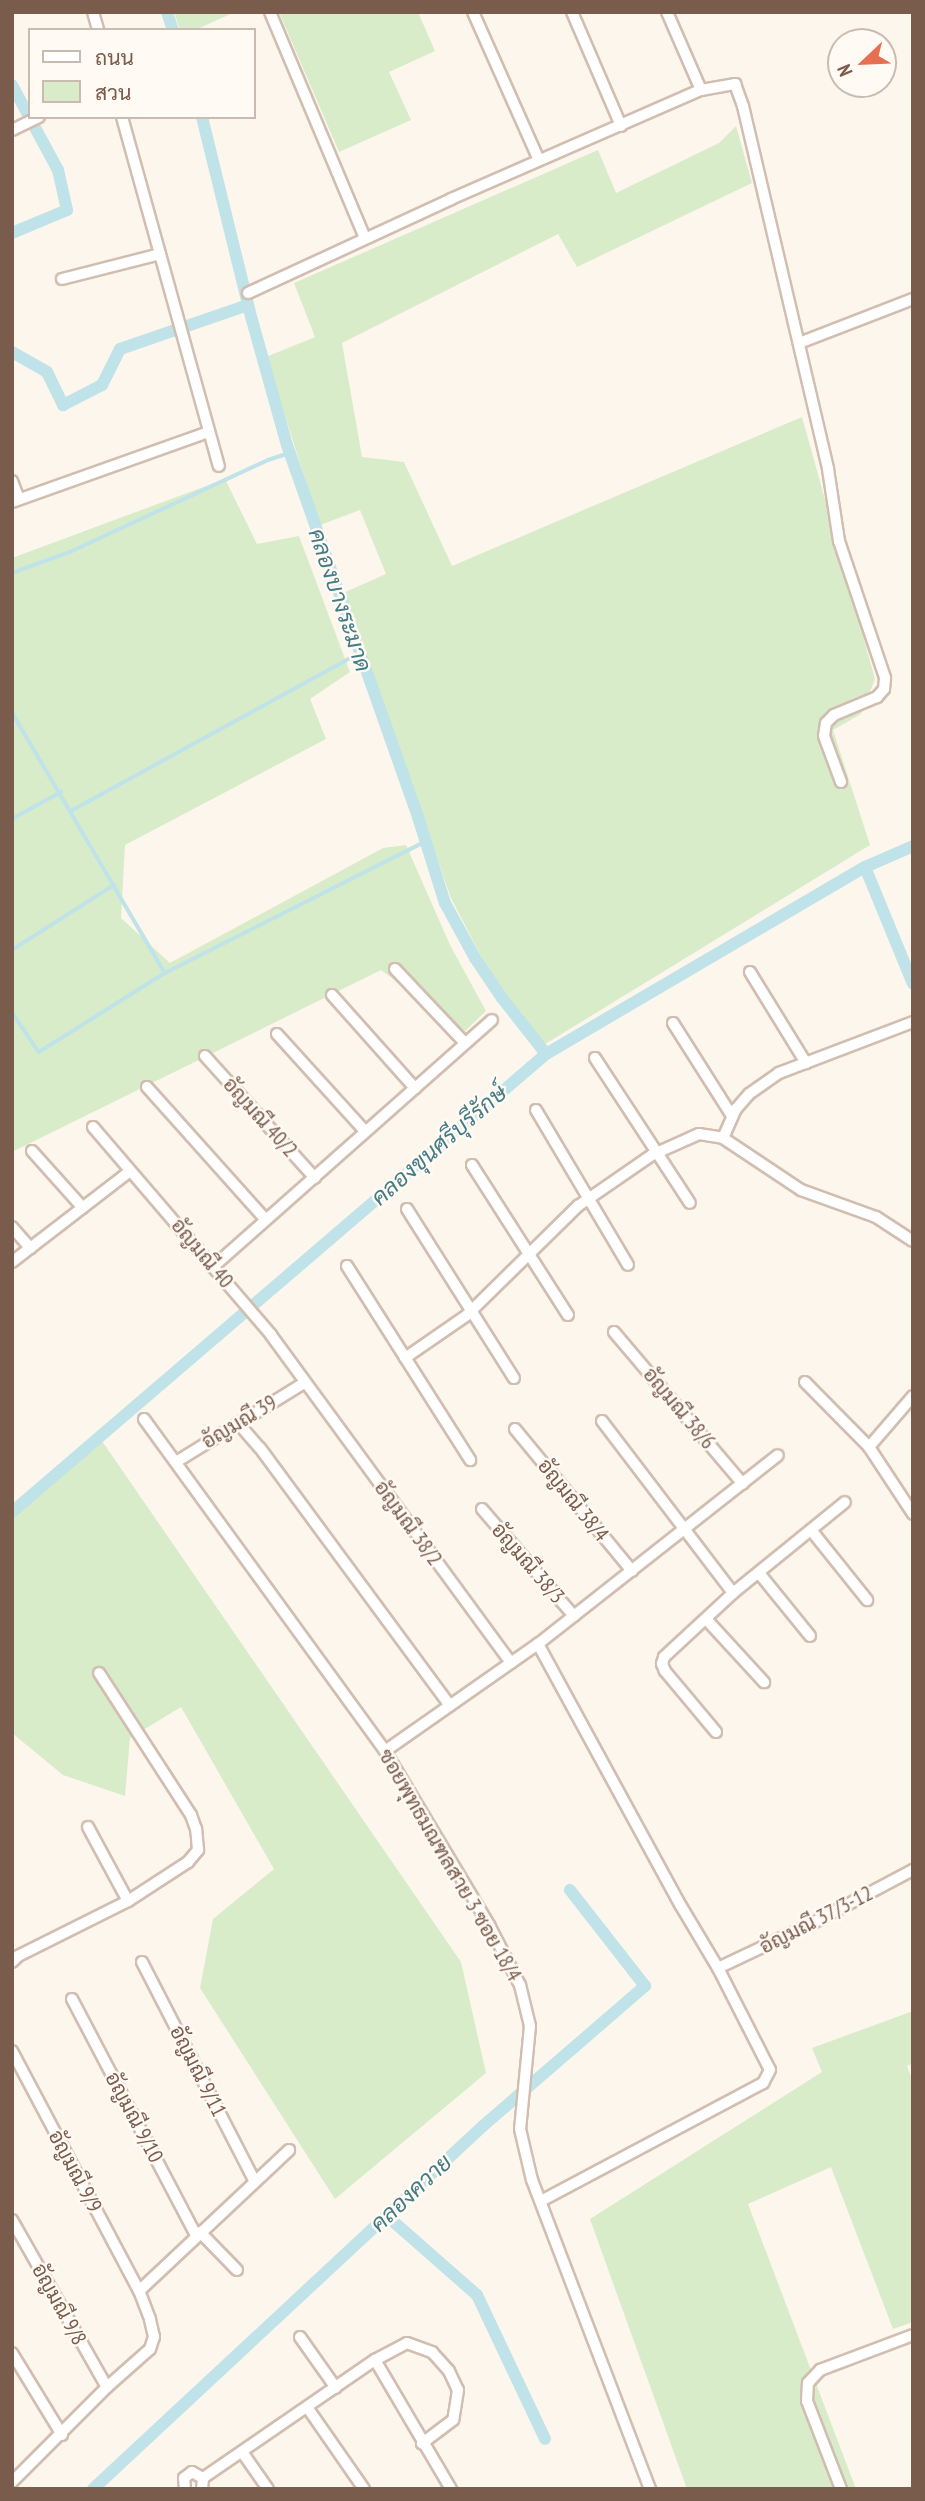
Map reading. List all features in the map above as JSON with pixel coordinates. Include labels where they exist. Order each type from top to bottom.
[{"type":"street","points":[[271,12],[365,238]]},
{"type":"street","points":[[473,12],[539,160]]},
{"type":"street","points":[[572,12],[621,126]]},
{"type":"street","points":[[667,12],[701,90]]},
{"type":"street","points":[[248,293],[539,160],[701,90],[735,84],[828,469],[839,541],[885,678],[884,689],[877,697],[834,715],[826,723],[824,737],[841,782]]},
{"type":"street","points":[[16,129],[35,119]]},
{"type":"street","points":[[123,119],[219,466]]},
{"type":"street","points":[[62,279],[160,254]]},
{"type":"street","points":[[799,343],[913,299]]},
{"type":"street","points":[[12,481],[16,501],[209,432]]},
{"type":"street","points":[[395,969],[465,1043]]},
{"type":"street","points":[[750,972],[806,1063]]},
{"type":"street","points":[[331,995],[415,1088]]},
{"type":"street","points":[[214,1266],[492,1020]]},
{"type":"street","points":[[723,1138],[732,1116],[749,1094],[779,1073],[913,1022]]},
{"type":"street","points":[[673,1023],[732,1116]]},
{"type":"street","points":[[277,1034],[365,1131]]},
{"type":"street","name":"อัญมณี 40/2","points":[[205,1056],[314,1178]]},
{"type":"street","points":[[596,1058],[690,1203]]},
{"type":"street","points":[[147,1087],[266,1220]]},
{"type":"street","points":[[536,1110],[628,1265]]},
{"type":"street","name":"อัญมณี 40","points":[[93,1127],[271,1335],[304,1383]]},
{"type":"street","points":[[405,1358],[472,1311],[589,1199],[657,1153],[699,1134],[723,1138],[801,1190],[876,1217],[912,1238]]},
{"type":"street","points":[[32,1151],[83,1208]]},
{"type":"street","points":[[472,1165],[568,1315]]},
{"type":"street","points":[[12,1262],[130,1171]]},
{"type":"street","points":[[407,1209],[514,1378]]},
{"type":"street","points":[[12,1227],[30,1248]]},
{"type":"street","points":[[347,1266],[470,1460]]},
{"type":"street","name":"อัญมณี 38/6","points":[[614,1332],[743,1485]]},
{"type":"street","points":[[806,1382],[869,1447],[913,1514]]},
{"type":"street","name":"อัญมณี 39","points":[[176,1462],[304,1383]]},
{"type":"street","name":"อัญมณี 38/2","points":[[304,1383],[511,1663]]},
{"type":"street","points":[[869,1447],[913,1396]]},
{"type":"street","name":"ซอยพุทธมณฑลสาย 3 ซอย 18/4","points":[[144,1419],[385,1751],[489,1925],[520,1985],[530,2026],[519,2113],[532,2180],[650,2489]]},
{"type":"street","points":[[602,1421],[733,1593]]},
{"type":"street","points":[[238,1423],[260,1448],[450,1706]]},
{"type":"street","name":"อัญมณี 38/4","points":[[515,1429],[632,1571]]},
{"type":"street","points":[[385,1751],[538,1644],[778,1455]]},
{"type":"street","points":[[716,1731],[662,1664],[664,1657],[733,1593],[845,1502]]},
{"type":"street","name":"อัญมณี 38/3","points":[[482,1509],[575,1616]]},
{"type":"street","points":[[811,1530],[867,1600]]},
{"type":"street","points":[[758,1573],[810,1636]]},
{"type":"street","points":[[706,1619],[764,1682]]},
{"type":"street","points":[[538,1644],[768,2060],[769,2077],[751,2090],[541,2201]]},
{"type":"street","points":[[12,1962],[18,1955],[128,1901],[188,1862],[198,1850],[191,1815],[99,1673]]},
{"type":"street","points":[[88,1827],[128,1901]]},
{"type":"street","name":"อัญมณี 37/3-12","points":[[718,1968],[809,1925],[913,1870]]},
{"type":"street","name":"อัญมณี 9/11","points":[[142,1962],[254,2180]]},
{"type":"street","name":"อัญมณี 9/10","points":[[72,1999],[198,2233],[237,2270]]},
{"type":"street","name":"อัญมณี 9/9","points":[[12,2051],[139,2291],[154,2337],[150,2349],[107,2387],[62,2435],[12,2482]]},
{"type":"street","points":[[139,2291],[254,2180],[289,2150]]},
{"type":"street","name":"อัญมณี 9/8","points":[[12,2220],[107,2387]]},
{"type":"street","points":[[841,2489],[807,2401],[808,2383],[820,2370],[913,2335]]},
{"type":"street","points":[[300,2337],[336,2388]]},
{"type":"street","points":[[185,2489],[183,2482],[188,2473],[198,2473],[202,2483],[375,2360],[407,2343],[432,2351],[449,2371],[458,2390],[453,2420],[422,2443]]},
{"type":"street","points":[[12,2353],[62,2435]]},
{"type":"street","points":[[375,2360],[451,2489]]},
{"type":"street","points":[[307,2407],[364,2489]]},
{"type":"street","points":[[242,2452],[268,2489]]},
{"type":"green space","points":[[174,12],[235,12],[199,28],[179,28]]},
{"type":"green space","points":[[279,12],[418,12],[435,51],[389,72],[411,120],[339,152]]},
{"type":"green space","points":[[736,126],[752,183],[577,267],[558,234],[342,343],[362,457],[404,462],[452,566],[802,417],[875,679],[861,714],[833,730],[870,845],[537,1049],[488,970],[451,898],[343,593],[386,574],[360,510],[320,525],[266,357],[315,337],[294,283],[598,150],[616,193],[719,143]]},
{"type":"green space","points":[[225,479],[257,544],[299,536],[350,672],[310,699],[326,739],[125,845],[121,918],[170,963],[383,848],[406,845],[450,945],[486,1011],[465,1031],[381,970],[12,1152],[12,558]]},
{"type":"green space","points":[[102,1441],[461,1962],[486,2073],[335,2199],[200,1988],[213,1919],[274,1869],[181,1707],[130,1738],[125,1796],[63,1775],[12,1733],[12,1517]]},
{"type":"green space","points":[[913,2011],[913,2063],[907,2066],[913,2082],[913,2322],[893,2329],[831,2167],[748,2204],[856,2489],[687,2489],[590,2219],[822,2072],[812,2048]]},
{"type":"waterway","name":"คลองบางระมาด","points":[[167,12],[172,28]]},
{"type":"waterway","points":[[12,85],[28,115]]},
{"type":"waterway","points":[[12,233],[67,210],[58,170],[30,119]]},
{"type":"waterway","name":"คลองบางระมาด","points":[[202,119],[252,320],[287,445],[418,817],[445,903],[475,958],[546,1054]]},
{"type":"waterway","points":[[12,352],[47,372],[63,405],[102,385],[120,349],[248,305]]},
{"type":"waterway","points":[[12,573],[70,552],[268,460],[290,453]]},
{"type":"waterway","points":[[71,811],[360,653]]},
{"type":"waterway","points":[[12,712],[165,973]]},
{"type":"waterway","points":[[12,819],[61,792]]},
{"type":"waterway","points":[[12,1012],[39,1052],[165,973],[426,841]]},
{"type":"waterway","name":"คลองขุนศรีบุรีรักษ์","points":[[12,1512],[546,1054],[865,867],[913,846]]},
{"type":"waterway","points":[[865,867],[913,984]]},
{"type":"waterway","points":[[12,950],[114,885]]},
{"type":"waterway","name":"คลองควาย","points":[[93,2489],[484,2125],[645,1986],[570,1890]]},
{"type":"waterway","points":[[387,2216],[477,2295],[545,2439]]}]
